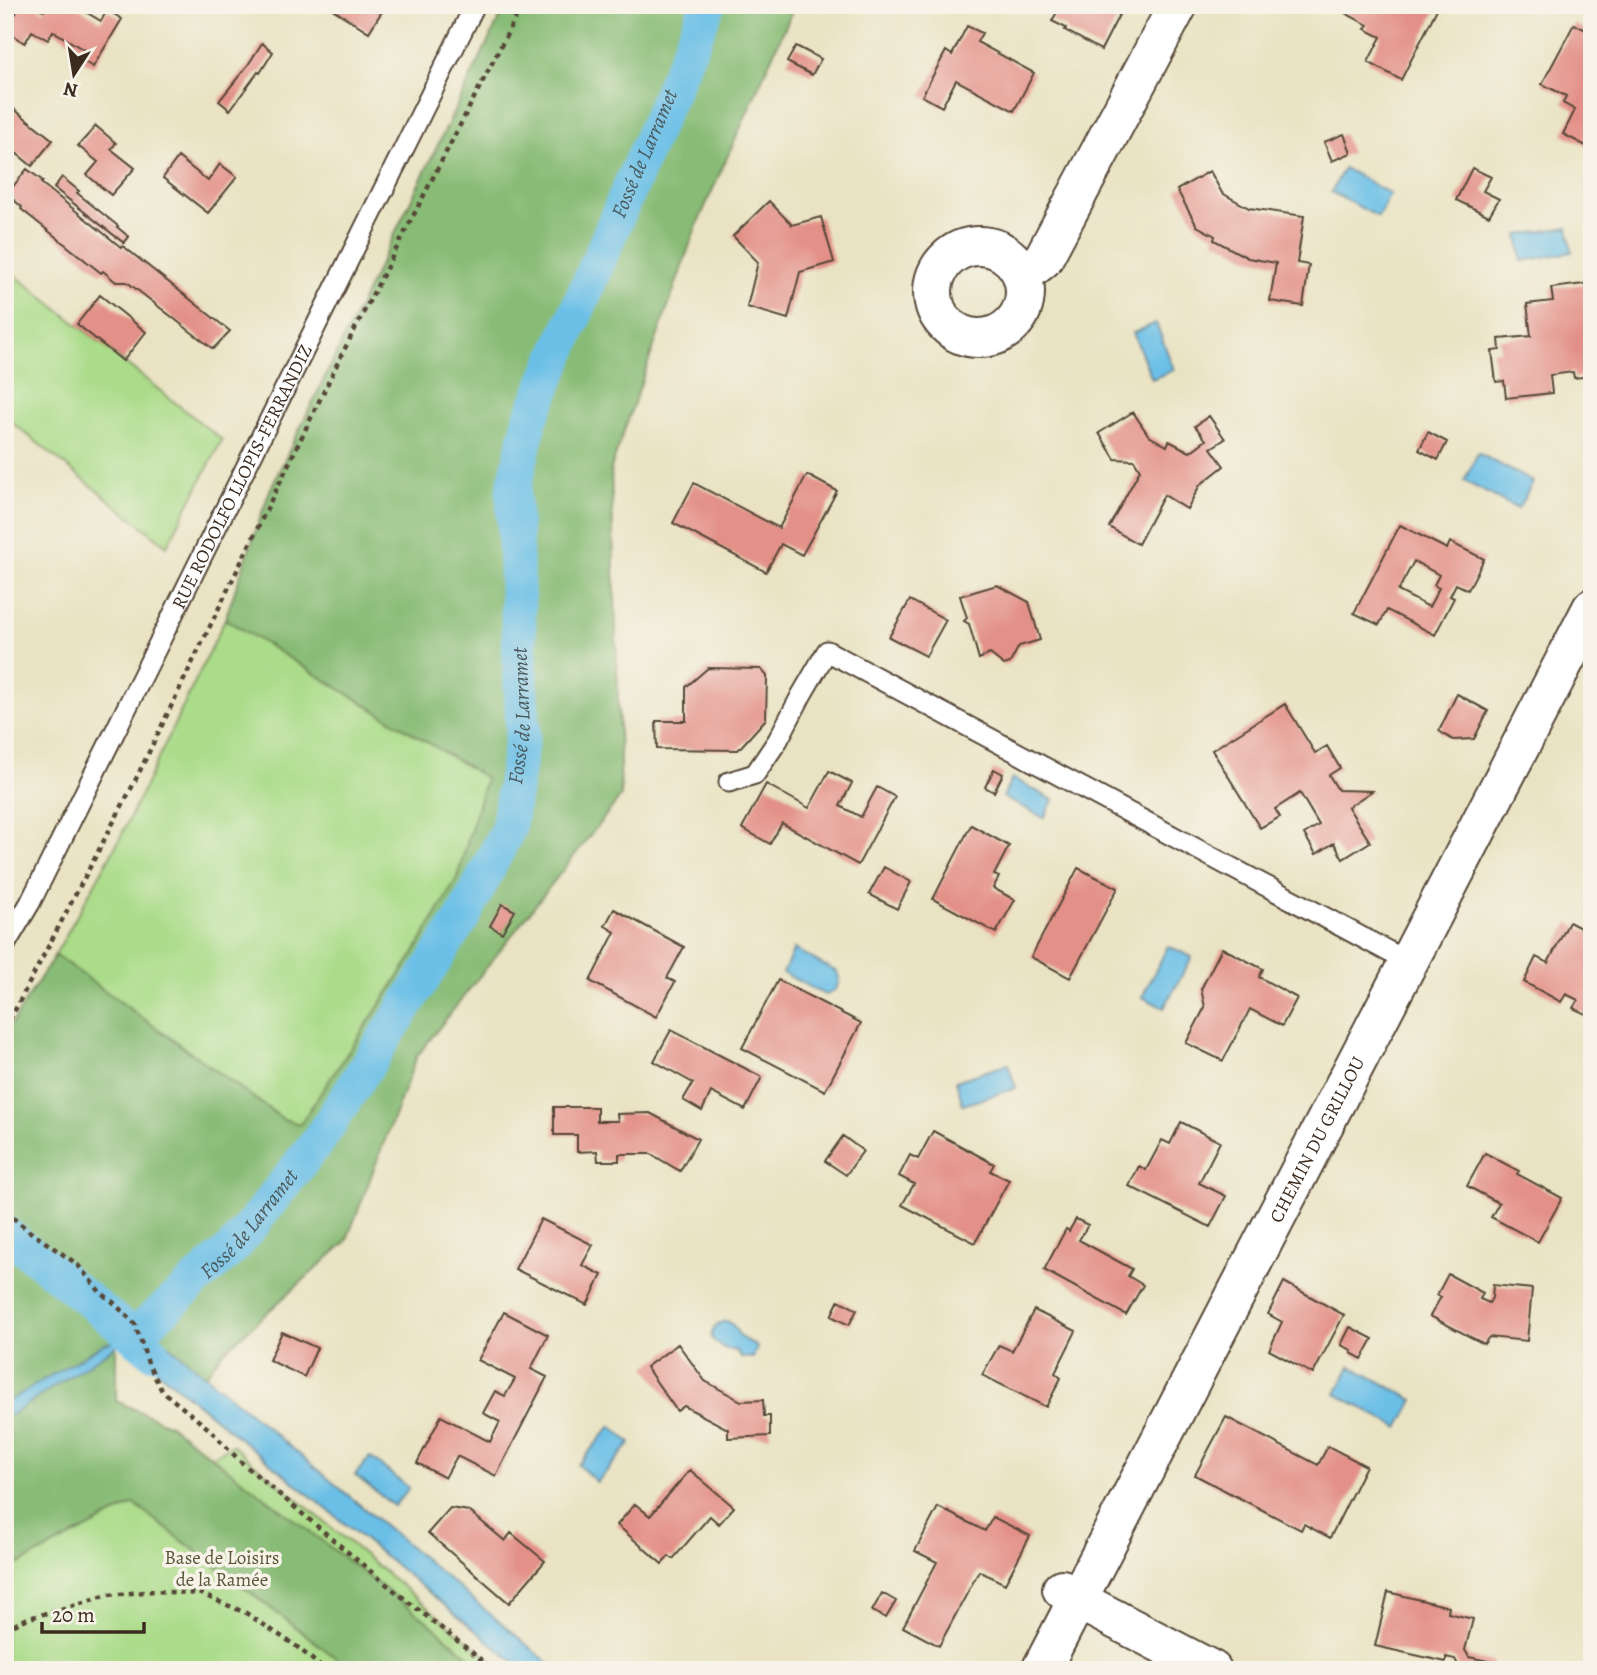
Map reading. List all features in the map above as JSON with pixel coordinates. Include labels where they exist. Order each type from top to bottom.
[{"type":"street","points":[[1023,275],[1043,259],[1178,5]]},
{"type":"street","name":"CHEMIN DU GRILLOU","points":[[1041,1670],[1070,1595],[1408,962],[1592,608]]},
{"type":"street","points":[[1070,1595],[1212,1670]]},
{"type":"lane","name":"RUE RODOLFO LLOPIS-FERRANDIZ","points":[[5,945],[30,903],[475,5]]},
{"type":"lane","points":[[729,782],[755,774],[778,740],[827,651],[1408,962]]},
{"type":"path","points":[[5,1029],[133,785],[341,356],[522,5]]},
{"type":"path","points":[[5,1211],[77,1264],[100,1292],[135,1324],[148,1363],[162,1391],[209,1429],[241,1462],[494,1670]]},
{"type":"path","points":[[5,1630],[26,1619],[108,1595],[155,1591],[201,1594],[246,1612],[296,1646],[325,1670]]},
{"type":"green space","points":[[506,5],[795,5],[696,227],[611,468],[621,796],[417,1056],[346,1242],[222,1353],[200,1383],[116,1329],[116,1401],[170,1425],[427,1621],[485,1670],[352,1670],[134,1504],[5,1571],[5,1034],[55,955],[283,1119],[300,1124],[412,957],[457,878],[486,778],[225,619],[270,490]]},
{"type":"green space","points":[[5,267],[222,440],[167,546],[5,417]]},
{"type":"green space","points":[[225,619],[486,778],[457,878],[412,957],[300,1125],[283,1119],[55,955],[120,838]]},
{"type":"green space","name":"Base de Loisirs de la Ramée","points":[[232,1445],[503,1670],[5,1670],[5,1571],[134,1504]]},
{"type":"water","points":[[1344,168],[1390,194],[1378,217],[1331,192]]},
{"type":"water","points":[[1568,227],[1572,252],[1522,261],[1518,235]]},
{"type":"water","points":[[1156,323],[1174,370],[1152,379],[1133,333]]},
{"type":"water","points":[[1478,453],[1533,482],[1518,509],[1464,481]]},
{"type":"water","points":[[1012,778],[1053,800],[1044,818],[1003,797]]},
{"type":"water","points":[[1168,946],[1192,957],[1164,1008],[1142,997]]},
{"type":"water","points":[[794,949],[837,972],[839,980],[835,989],[825,995],[783,973]]},
{"type":"water","points":[[1008,1064],[1016,1088],[963,1105],[956,1081]]},
{"type":"water","points":[[727,1321],[742,1338],[757,1347],[753,1358],[741,1357],[736,1351],[721,1347],[712,1339],[715,1327]]},
{"type":"water","points":[[135,1324],[152,1331],[557,1670],[524,1670],[122,1342],[5,1419],[5,1403],[104,1344],[116,1341]]},
{"type":"water","points":[[1350,1366],[1414,1400],[1399,1428],[1336,1394]]},
{"type":"water","points":[[611,1426],[631,1443],[597,1482],[578,1465]]},
{"type":"water","points":[[370,1457],[409,1488],[394,1506],[355,1475]]},
{"type":"building","points":[[21,5],[33,5],[44,11],[47,5],[74,5],[101,21],[107,10],[122,19],[93,67],[78,58],[84,50],[53,31],[48,40],[32,31],[25,43],[5,31]]},
{"type":"building","points":[[326,5],[386,5],[369,32]]},
{"type":"building","points":[[1061,5],[1118,5],[1116,11],[1120,13],[1101,50],[1052,21]]},
{"type":"building","points":[[1330,5],[1439,5],[1401,80],[1368,62],[1381,37],[1365,29],[1368,25]]},
{"type":"building","points":[[1574,24],[1592,33],[1592,149],[1563,134],[1575,110],[1563,103],[1566,96],[1542,84]]},
{"type":"building","points":[[967,26],[982,33],[977,42],[1034,73],[1014,111],[956,80],[942,107],[922,96],[946,51],[952,55]]},
{"type":"building","points":[[262,43],[273,52],[230,110],[219,101]]},
{"type":"building","points":[[796,46],[821,59],[812,75],[787,62]]},
{"type":"building","points":[[5,102],[53,140],[32,166],[5,144]]},
{"type":"building","points":[[96,126],[116,143],[111,149],[135,168],[111,195],[87,175],[98,162],[78,146]]},
{"type":"building","points":[[1344,134],[1351,153],[1332,161],[1324,142]]},
{"type":"building","points":[[178,157],[208,181],[220,164],[237,177],[208,213],[163,178]]},
{"type":"building","points":[[1472,168],[1491,177],[1483,191],[1499,199],[1489,216],[1456,200]]},
{"type":"building","points":[[27,169],[122,248],[123,246],[230,331],[213,349],[127,282],[116,282],[103,271],[101,273],[21,209],[7,194]]},
{"type":"building","points":[[1210,171],[1222,193],[1249,208],[1304,216],[1297,263],[1309,265],[1303,306],[1270,301],[1276,263],[1248,258],[1214,240],[1215,236],[1197,226],[1177,190]]},
{"type":"building","points":[[62,177],[129,237],[124,243],[54,188]]},
{"type":"building","points":[[769,201],[792,225],[821,217],[834,262],[800,272],[788,319],[747,307],[758,262],[733,236]]},
{"type":"building","points":[[1592,274],[1592,376],[1574,378],[1573,372],[1550,375],[1552,393],[1506,398],[1504,381],[1496,382],[1492,351],[1500,350],[1499,339],[1531,336],[1527,304],[1553,301],[1551,288],[1584,284]]},
{"type":"building","points":[[100,295],[146,332],[123,361],[77,324]]},
{"type":"building","points":[[1133,412],[1149,436],[1167,446],[1169,441],[1190,452],[1206,440],[1195,426],[1209,416],[1225,439],[1211,448],[1224,466],[1200,485],[1187,509],[1164,495],[1138,544],[1109,527],[1140,470],[1134,460],[1115,459],[1099,433]]},
{"type":"building","points":[[1428,432],[1447,442],[1438,460],[1419,450]]},
{"type":"building","points":[[807,475],[837,491],[802,555],[781,544],[766,572],[673,523],[694,483],[779,528]]},
{"type":"building","points":[[1400,525],[1447,549],[1450,542],[1484,559],[1468,590],[1456,584],[1450,596],[1454,598],[1435,635],[1387,610],[1379,625],[1354,613]],"holes":[[[1414,561],[1439,575],[1434,585],[1439,588],[1429,607],[1398,591]]]},
{"type":"building","points":[[997,585],[1029,602],[1040,640],[1019,646],[1010,663],[1004,665],[990,654],[979,659],[969,624],[964,621],[967,618],[960,596]]},
{"type":"building","points":[[910,600],[946,620],[926,656],[889,637]]},
{"type":"building","points":[[708,668],[761,669],[767,676],[766,719],[738,750],[657,749],[656,721],[686,721],[686,687]]},
{"type":"building","points":[[1457,694],[1488,711],[1474,739],[1453,740],[1439,731]]},
{"type":"building","points":[[1285,704],[1315,753],[1327,746],[1340,768],[1329,775],[1338,790],[1372,791],[1348,807],[1370,842],[1343,859],[1334,843],[1316,854],[1304,834],[1319,825],[1300,793],[1275,809],[1280,817],[1260,828],[1212,750]]},
{"type":"building","points":[[994,769],[1003,774],[994,792],[985,787]]},
{"type":"building","points":[[829,771],[852,783],[840,806],[861,817],[877,787],[895,797],[858,865],[782,823],[770,844],[742,828],[766,784],[809,808]]},
{"type":"building","points":[[971,825],[1009,846],[994,875],[999,877],[993,888],[1015,900],[996,933],[933,899]]},
{"type":"building","points":[[884,867],[911,882],[897,909],[869,894]]},
{"type":"building","points":[[1078,868],[1118,888],[1070,978],[1031,957]]},
{"type":"building","points":[[502,904],[515,911],[502,933],[490,926]]},
{"type":"building","points":[[614,909],[684,947],[667,978],[675,982],[656,1017],[590,981],[615,932],[605,926]]},
{"type":"building","points":[[1569,922],[1592,934],[1592,1017],[1573,1008],[1578,1000],[1566,994],[1561,1002],[1524,982],[1536,957],[1548,963]]},
{"type":"building","points":[[1222,948],[1263,969],[1259,977],[1297,998],[1282,1026],[1250,1009],[1223,1061],[1186,1043],[1205,1007],[1201,989]]},
{"type":"building","points":[[778,980],[861,1023],[825,1091],[742,1048]]},
{"type":"building","points":[[671,1030],[762,1077],[745,1110],[711,1092],[702,1111],[683,1100],[693,1083],[654,1061]]},
{"type":"building","points":[[554,1107],[597,1107],[597,1121],[618,1121],[617,1114],[650,1113],[698,1139],[680,1171],[651,1154],[619,1154],[619,1161],[598,1161],[597,1151],[577,1152],[577,1135],[554,1135]]},
{"type":"building","points":[[1181,1122],[1220,1142],[1199,1183],[1226,1196],[1210,1227],[1129,1186],[1139,1166],[1146,1170],[1162,1140],[1170,1144]]},
{"type":"building","points":[[933,1131],[994,1164],[990,1171],[1009,1180],[975,1243],[902,1205],[914,1184],[899,1176],[910,1155],[918,1159]]},
{"type":"building","points":[[843,1136],[863,1151],[846,1175],[825,1161]]},
{"type":"building","points":[[1485,1153],[1562,1198],[1538,1242],[1491,1217],[1499,1203],[1467,1186]]},
{"type":"building","points":[[541,1219],[593,1245],[582,1265],[602,1275],[587,1305],[515,1269]]},
{"type":"building","points":[[1076,1219],[1088,1225],[1079,1240],[1132,1269],[1128,1276],[1143,1285],[1126,1315],[1044,1270],[1066,1229],[1069,1231]]},
{"type":"building","points":[[1448,1274],[1483,1293],[1480,1299],[1489,1303],[1493,1285],[1532,1289],[1527,1341],[1489,1337],[1484,1344],[1430,1316],[1441,1297],[1437,1295]]},
{"type":"building","points":[[1284,1282],[1344,1315],[1313,1374],[1269,1350],[1282,1322],[1268,1314]]},
{"type":"building","points":[[839,1300],[857,1310],[849,1325],[831,1316]]},
{"type":"building","points":[[1034,1310],[1076,1331],[1055,1373],[1061,1378],[1046,1407],[982,1375],[999,1345],[1012,1351]]},
{"type":"building","points":[[504,1312],[548,1335],[531,1369],[547,1377],[496,1476],[457,1456],[445,1478],[417,1463],[441,1416],[490,1442],[500,1422],[483,1413],[495,1391],[505,1396],[515,1379],[478,1360]]},
{"type":"building","points":[[1350,1327],[1373,1339],[1362,1359],[1341,1345]]},
{"type":"building","points":[[282,1332],[317,1348],[304,1377],[269,1360]]},
{"type":"building","points":[[678,1344],[705,1381],[741,1401],[763,1400],[764,1416],[770,1416],[770,1436],[728,1438],[728,1429],[684,1406],[677,1411],[646,1367]]},
{"type":"building","points":[[1226,1417],[1318,1465],[1328,1446],[1366,1466],[1330,1538],[1304,1524],[1301,1530],[1195,1475]]},
{"type":"building","points":[[690,1470],[734,1507],[719,1524],[710,1516],[673,1559],[669,1556],[662,1564],[617,1525],[635,1504],[650,1516]]},
{"type":"building","points":[[938,1507],[985,1531],[993,1517],[1030,1536],[1005,1584],[979,1571],[939,1646],[903,1627],[937,1562],[915,1551]]},
{"type":"building","points":[[450,1508],[469,1511],[505,1541],[511,1533],[545,1561],[509,1603],[428,1533]]},
{"type":"building","points":[[1388,1592],[1449,1607],[1448,1613],[1473,1619],[1465,1650],[1469,1657],[1493,1662],[1492,1670],[1457,1670],[1455,1659],[1446,1657],[1446,1662],[1375,1646]]},
{"type":"building","points":[[882,1593],[896,1601],[886,1618],[872,1611]]},
{"type":"waterway","name":"Fossé de Larramet","points":[[134,1336],[235,1246],[320,1138],[465,914],[508,829],[523,731],[513,491],[530,420],[708,5]]},
{"type":"waterway","points":[[5,1233],[153,1352]]}]
